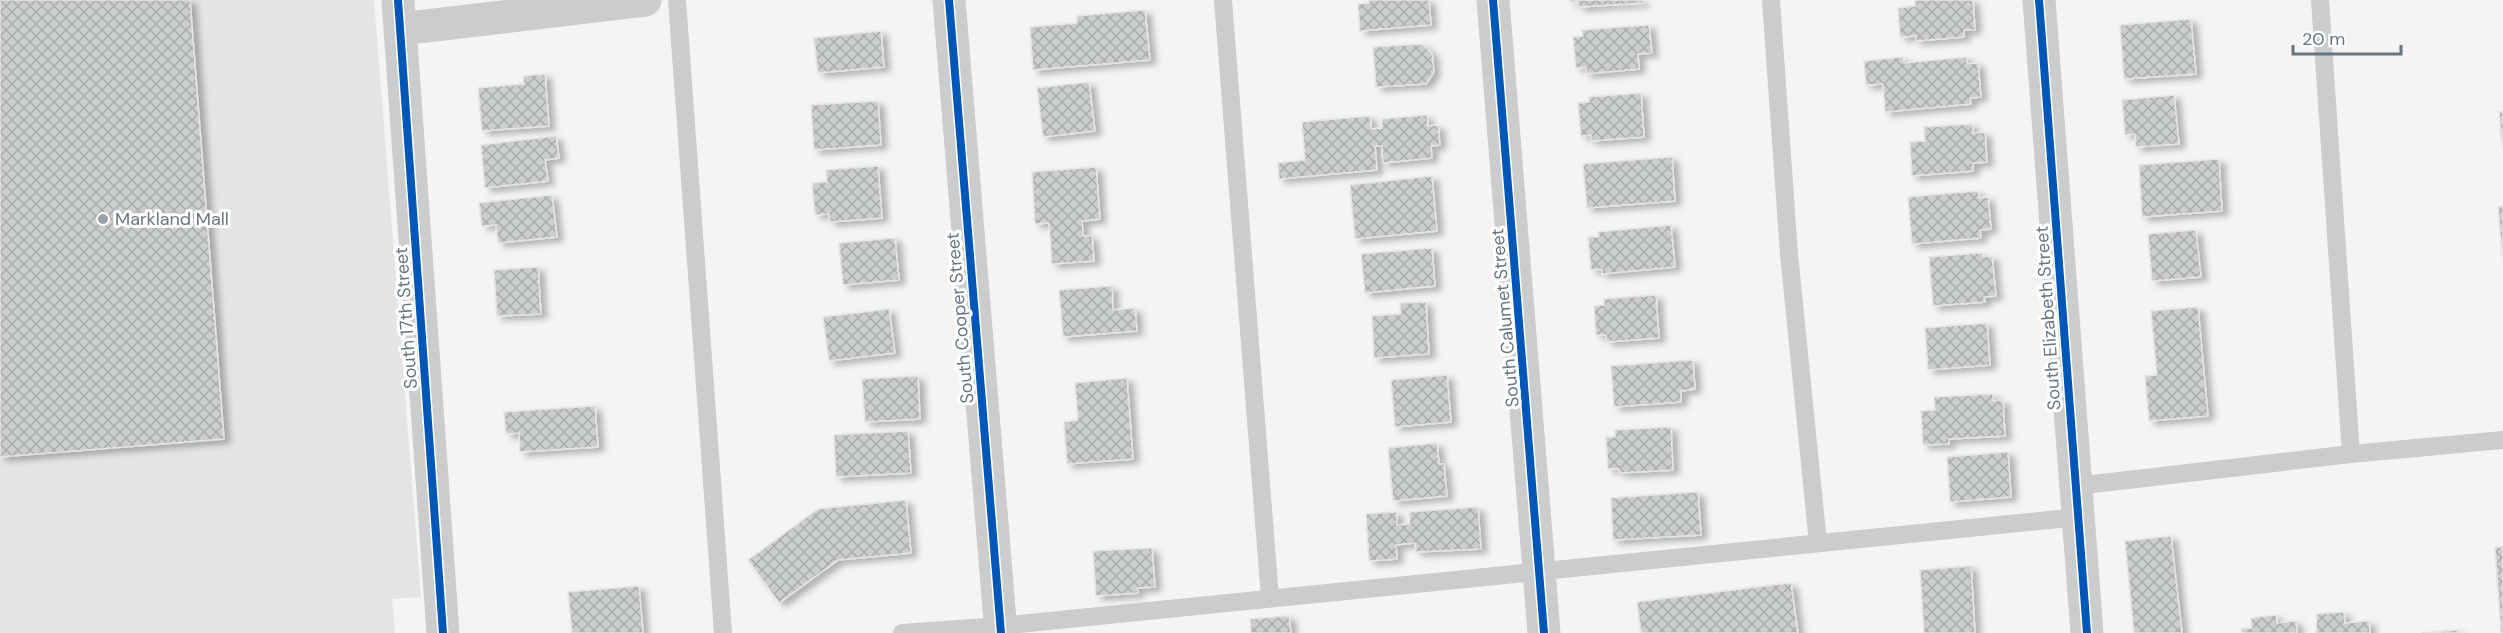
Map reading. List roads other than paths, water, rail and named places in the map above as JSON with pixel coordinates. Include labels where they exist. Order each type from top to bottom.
[{"type":"street","points":[[400,15],[645,0]]},
{"type":"street","name":"South Cooper Street","points":[[949,0],[1000,629]]},
{"type":"street","name":"South Calumet Street","points":[[1493,0],[1541,572],[1544,633]]},
{"type":"street","name":"South Elizabeth Street","points":[[2038,0],[2087,633]]},
{"type":"street","name":"South 17th Street","points":[[400,15],[443,633]]},
{"type":"lane","points":[[678,0],[723,633]]},
{"type":"lane","points":[[1223,0],[1270,598]]},
{"type":"lane","points":[[1771,0],[1789,254],[1818,543]]},
{"type":"lane","points":[[2320,0],[2351,454]]},
{"type":"lane","points":[[902,633],[1000,629],[1270,598],[1818,543],[2078,502],[2351,454],[2503,440]]},
{"type":"place","name":"Markland Mall","points":[[103,219]]}]
